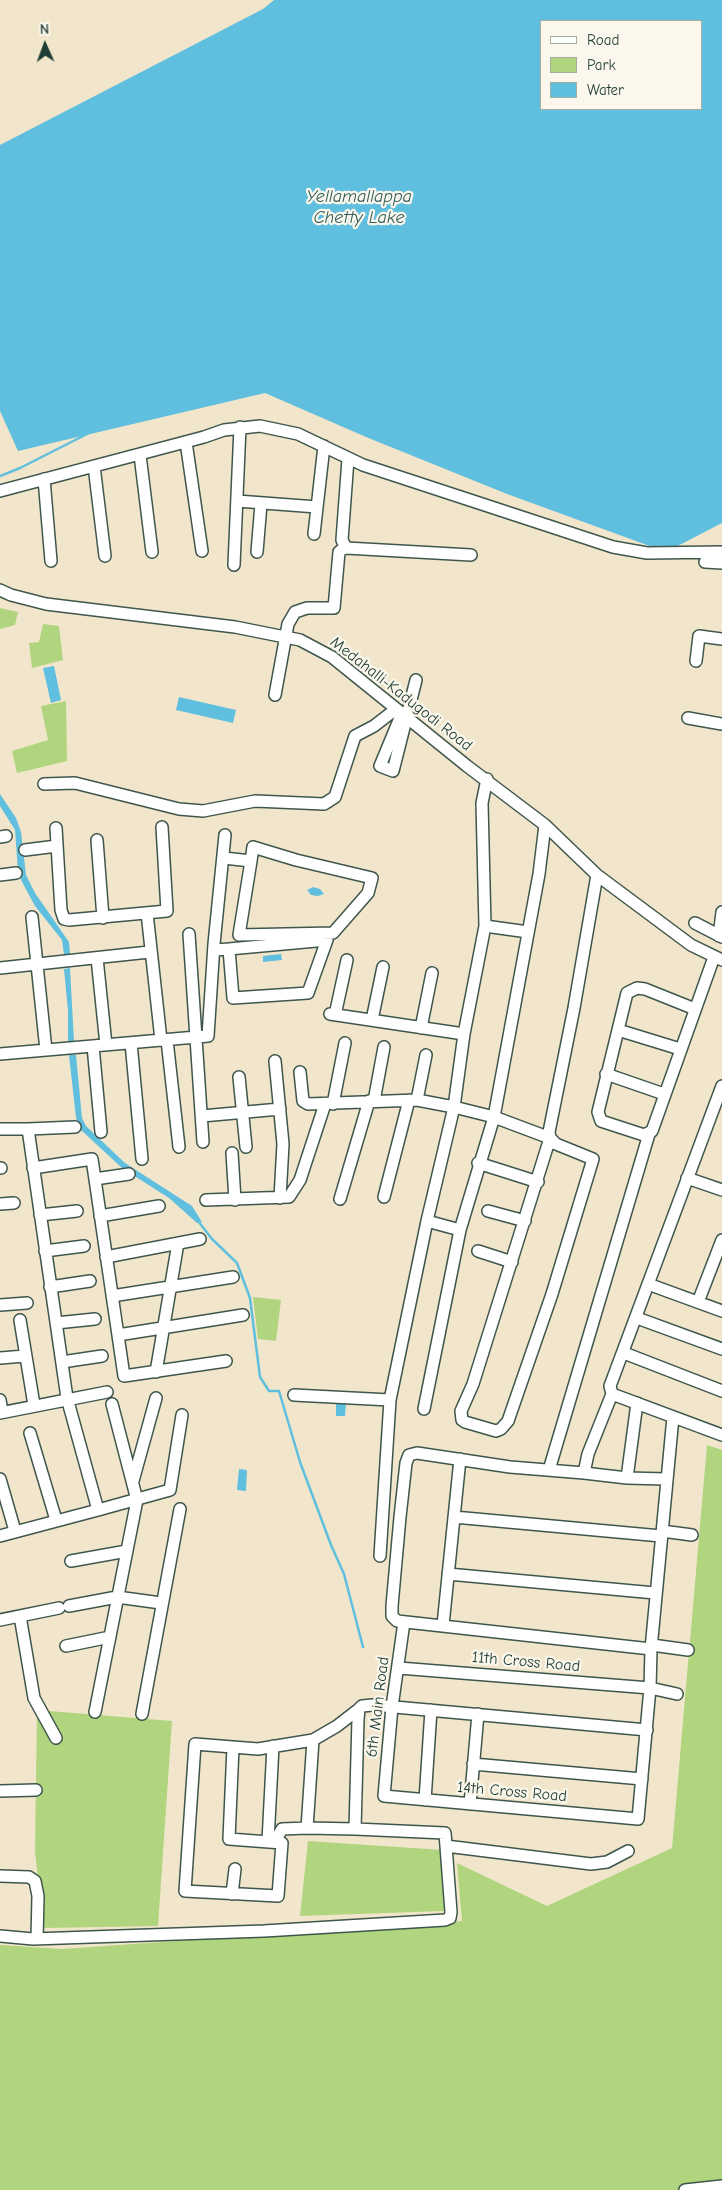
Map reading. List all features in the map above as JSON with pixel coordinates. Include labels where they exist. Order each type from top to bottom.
[{"type":"street","points":[[0,491],[240,427],[260,426],[298,434],[348,459],[628,551],[647,553],[722,552]]},
{"type":"street","points":[[234,565],[240,427]]},
{"type":"street","points":[[186,442],[202,551]]},
{"type":"street","points":[[314,534],[324,446]]},
{"type":"street","points":[[140,455],[152,552]]},
{"type":"street","points":[[348,459],[342,540],[345,547],[351,549],[470,555]]},
{"type":"street","points":[[94,466],[105,556]]},
{"type":"street","points":[[44,479],[51,561]]},
{"type":"street","points":[[237,501],[317,507]]},
{"type":"street","points":[[257,552],[261,504]]},
{"type":"street","points":[[275,694],[288,624],[295,612],[307,608],[332,610],[334,608],[339,552],[345,547]]},
{"type":"street","points":[[705,562],[722,564]]},
{"type":"street","name":"Medahalli-Kadugodi Road","points":[[0,590],[11,595],[46,604],[235,627],[300,640],[332,657],[487,779],[545,825],[597,875],[692,945],[718,958]]},
{"type":"street","points":[[696,661],[699,636],[722,639]]},
{"type":"street","points":[[402,714],[393,771],[380,766],[416,680]]},
{"type":"street","points":[[44,784],[75,783],[179,809],[203,811],[255,801],[324,804],[335,797],[355,736],[402,714]]},
{"type":"street","points":[[688,718],[722,724]]},
{"type":"street","points":[[380,1556],[390,1400],[427,1221],[454,1107],[464,1034],[486,926],[482,803],[487,779]]},
{"type":"street","points":[[424,1409],[460,1230],[478,1162],[494,1118],[528,932],[545,825]]},
{"type":"street","points":[[56,828],[61,910],[64,919],[103,918],[167,911],[162,827]]},
{"type":"street","points":[[0,1054],[208,1036],[225,834]]},
{"type":"street","points":[[97,840],[103,918]]},
{"type":"street","points":[[25,850],[57,846]]},
{"type":"street","points":[[253,847],[296,860],[372,878],[368,893],[332,933],[239,936],[251,861],[253,847]]},
{"type":"street","points":[[224,858],[251,861]]},
{"type":"street","points":[[0,875],[16,873]]},
{"type":"street","points":[[300,1072],[303,1101],[308,1104],[413,1100],[454,1107],[494,1118],[550,1138],[556,1144],[593,1159],[552,1294],[508,1421],[501,1429],[496,1431],[462,1420],[461,1411],[473,1384],[538,1182],[550,1138],[549,1132],[574,1008],[597,875]]},
{"type":"street","points":[[695,923],[720,937],[722,912]]},
{"type":"street","points":[[147,913],[150,952],[179,1147]]},
{"type":"street","points":[[32,917],[46,1050]]},
{"type":"street","points":[[486,926],[528,932]]},
{"type":"street","points":[[189,934],[203,1142]]},
{"type":"street","points":[[214,950],[327,940],[308,992],[233,998],[230,949]]},
{"type":"street","points":[[0,968],[150,952]]},
{"type":"street","points":[[98,958],[106,1045]]},
{"type":"street","points":[[549,1470],[649,1134],[652,1131],[695,1009],[718,958]]},
{"type":"street","points":[[347,960],[332,1014],[464,1034]]},
{"type":"street","points":[[372,1020],[384,967]]},
{"type":"street","points":[[421,1028],[432,973]]},
{"type":"street","points":[[649,1134],[644,1135],[601,1121],[598,1117],[606,1074],[627,993],[637,988],[695,1009]]},
{"type":"street","points":[[618,1030],[680,1049]]},
{"type":"street","points":[[131,1043],[142,1159]]},
{"type":"street","points":[[206,1200],[280,1198],[289,1197],[294,1192],[329,1104],[345,1043]]},
{"type":"street","points":[[93,1046],[101,1132]]},
{"type":"street","points":[[340,1199],[372,1101],[384,1047]]},
{"type":"street","points":[[384,1197],[426,1055]]},
{"type":"street","points":[[275,1061],[283,1144],[280,1198]]},
{"type":"street","points":[[606,1074],[664,1094]]},
{"type":"street","points":[[239,1076],[246,1147]]},
{"type":"street","points":[[584,1473],[588,1454],[612,1394],[610,1386],[624,1353],[722,1086]]},
{"type":"street","points":[[202,1116],[280,1109]]},
{"type":"street","points":[[0,1129],[75,1128]]},
{"type":"street","points":[[28,1129],[67,1398],[98,1510]]},
{"type":"street","points":[[232,1153],[235,1200]]},
{"type":"street","points":[[34,1168],[92,1159],[124,1376],[226,1361]]},
{"type":"street","points":[[478,1162],[538,1182]]},
{"type":"street","points":[[95,1179],[129,1174]]},
{"type":"street","points":[[687,1178],[722,1190]]},
{"type":"street","points":[[0,1204],[14,1203]]},
{"type":"street","points":[[100,1216],[159,1206]]},
{"type":"street","points":[[40,1215],[77,1211]]},
{"type":"street","points":[[488,1211],[525,1221]]},
{"type":"street","points":[[427,1221],[460,1230]]},
{"type":"street","points":[[106,1257],[200,1239]]},
{"type":"street","points":[[698,1302],[722,1240]]},
{"type":"street","points":[[156,1372],[172,1288],[178,1243]]},
{"type":"street","points":[[45,1252],[84,1246]]},
{"type":"street","points":[[478,1251],[512,1262]]},
{"type":"street","points":[[112,1296],[233,1277]]},
{"type":"street","points":[[50,1287],[90,1281]]},
{"type":"street","points":[[648,1284],[722,1311]]},
{"type":"street","points":[[0,1305],[27,1303]]},
{"type":"street","points":[[118,1335],[243,1315]]},
{"type":"street","points":[[637,1318],[722,1350]]},
{"type":"street","points":[[56,1323],[95,1319]]},
{"type":"street","points":[[20,1320],[34,1405]]},
{"type":"street","points":[[624,1353],[722,1390]]},
{"type":"street","points":[[0,1358],[25,1356]]},
{"type":"street","points":[[62,1362],[102,1356]]},
{"type":"street","points":[[0,1400],[1,1413],[67,1398],[107,1392]]},
{"type":"street","points":[[612,1394],[722,1435]]},
{"type":"street","points":[[294,1396],[390,1400]]},
{"type":"street","points":[[132,1483],[156,1398]]},
{"type":"street","points":[[627,1478],[637,1403]]},
{"type":"street","points":[[95,1712],[137,1500],[112,1404]]},
{"type":"street","points":[[0,1536],[170,1490],[182,1415]]},
{"type":"street","points":[[473,1764],[642,1779],[656,1594],[673,1417]]},
{"type":"street","points":[[30,1433],[56,1520]]},
{"type":"street","points":[[666,1479],[627,1478],[510,1467],[417,1453],[409,1455],[406,1463],[392,1616],[398,1621],[404,1622],[688,1650]]},
{"type":"street","points":[[443,1625],[460,1459]]},
{"type":"street","points":[[0,1479],[15,1532]]},
{"type":"street","points":[[142,1714],[161,1603],[180,1509]]},
{"type":"street","points":[[454,1517],[692,1535]]},
{"type":"street","points":[[71,1561],[127,1551]]},
{"type":"street","points":[[448,1574],[656,1594]]},
{"type":"street","points":[[0,1620],[117,1597],[161,1603]]},
{"type":"street","points":[[20,1616],[34,1698],[56,1738]]},
{"type":"street","name":"6th Main Road","points":[[384,1796],[392,1706],[399,1668],[404,1622]]},
{"type":"street","points":[[66,1646],[110,1637]]},
{"type":"street","name":"11th Cross Road","points":[[399,1668],[650,1688],[677,1694]]},
{"type":"street","points":[[233,1747],[229,1839],[235,1841],[271,1841],[282,1843],[278,1896],[186,1891],[195,1744],[233,1747],[258,1749],[313,1740],[338,1726],[362,1706],[373,1705],[647,1730]]},
{"type":"street","points":[[355,1829],[359,1709]]},
{"type":"street","points":[[425,1800],[431,1710]]},
{"type":"street","points":[[470,1804],[478,1714]]},
{"type":"street","points":[[307,1828],[313,1740]]},
{"type":"street","points":[[271,1841],[273,1746]]},
{"type":"street","name":"14th Cross Road","points":[[384,1796],[638,1819],[642,1779]]},
{"type":"street","points":[[0,1791],[36,1790]]},
{"type":"street","points":[[0,1936],[37,1939],[264,1931],[445,1920],[450,1918],[445,1832],[282,1829],[271,1841]]},
{"type":"street","points":[[446,1846],[591,1864],[607,1862],[628,1851]]},
{"type":"street","points":[[232,1894],[235,1868]]},
{"type":"street","points":[[0,1876],[29,1877],[35,1881],[38,1896],[37,1939]]},
{"type":"street","points":[[684,2190],[722,2186]]},
{"type":"green space","points":[[0,608],[18,612],[15,625],[0,629]]},
{"type":"green space","points":[[43,624],[59,626],[63,660],[32,668],[29,643],[39,642]]},
{"type":"green space","points":[[66,701],[67,761],[17,773],[12,751],[48,740],[41,706]]},
{"type":"green space","points":[[253,1297],[281,1300],[276,1341],[258,1339]]},
{"type":"green space","points":[[707,1445],[722,1450],[722,2190],[0,2190],[0,1945],[62,1949],[462,1921],[457,1863],[547,1906],[672,1848]]},
{"type":"green space","points":[[37,1710],[172,1721],[158,1926],[44,1928],[35,1852]]},
{"type":"green space","points":[[308,1841],[443,1850],[444,1911],[300,1916]]},
{"type":"water","name":"Yellamallappa Chetty Lake","points":[[274,0],[722,0],[722,523],[666,552],[507,494],[366,437],[265,393],[18,451],[0,411],[0,145],[263,9]]},
{"type":"water","points":[[54,666],[61,700],[51,703],[43,668]]},
{"type":"water","points":[[179,697],[236,710],[233,723],[176,710]]},
{"type":"water","points":[[0,794],[16,818],[21,832],[26,875],[35,893],[69,942],[70,955],[64,955],[62,940],[35,906],[21,880],[18,872],[15,830],[0,806]]},
{"type":"water","points":[[313,887],[320,889],[324,894],[318,896],[311,895],[307,890]]},
{"type":"water","points":[[281,954],[282,960],[263,962],[263,956]]},
{"type":"water","points":[[70,968],[74,1041],[68,1042],[68,1011],[64,969]]},
{"type":"water","points":[[69,1055],[76,1055],[82,1118],[86,1126],[125,1163],[192,1206],[202,1222],[197,1223],[169,1198],[122,1168],[81,1130],[76,1118]]},
{"type":"water","points":[[336,1402],[346,1403],[345,1416],[336,1416]]},
{"type":"water","points":[[239,1469],[247,1470],[246,1491],[237,1490]]},
{"type":"waterway","points":[[0,476],[89,433]]},
{"type":"waterway","points":[[198,1221],[212,1239],[237,1263],[250,1298],[260,1377],[269,1391],[279,1391],[300,1462],[344,1574],[363,1647]]}]
